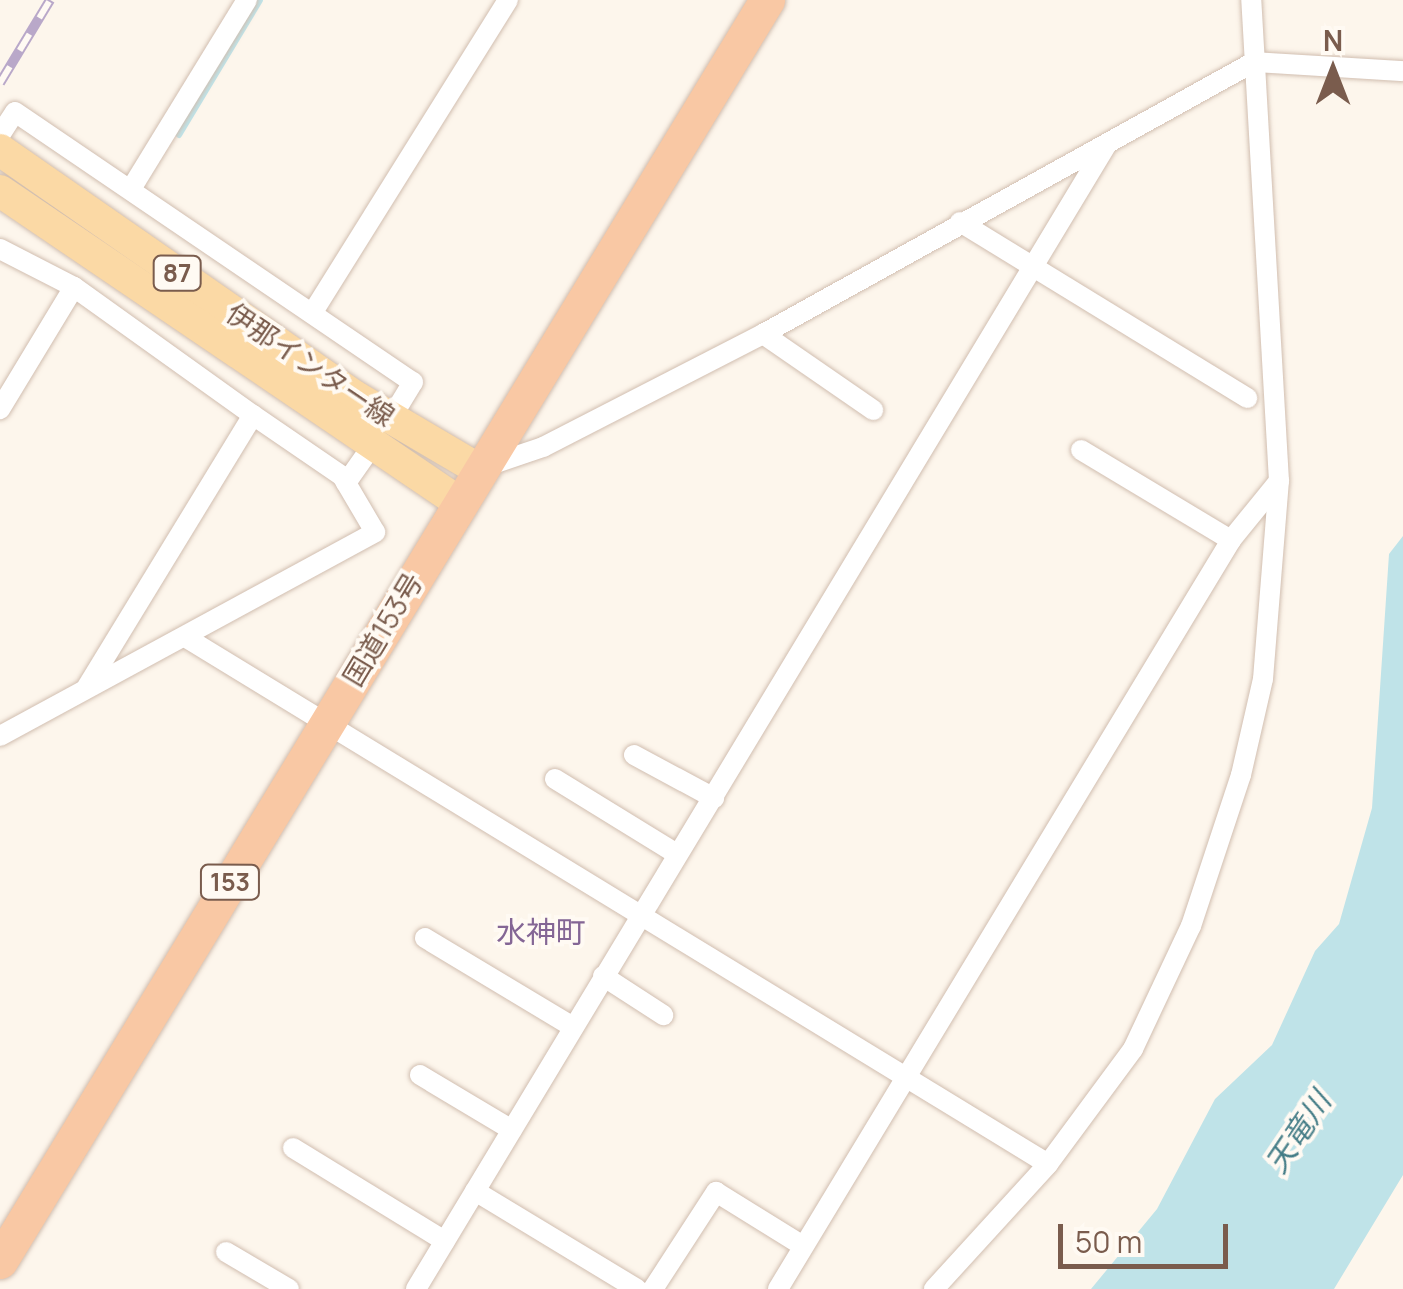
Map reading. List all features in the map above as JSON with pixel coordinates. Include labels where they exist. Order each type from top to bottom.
[{"type":"highway","name":"国道153号","points":[[0,1261],[457,501],[767,0]]},
{"type":"main road","name":"伊那インター線","points":[[0,150],[346,410]]},
{"type":"main road","name":"伊那インター線","points":[[0,191],[381,433],[457,501]]},
{"type":"main road","name":"伊那インター線","points":[[381,433],[478,469]]},
{"type":"street","points":[[132,189],[247,0]]},
{"type":"street","points":[[313,312],[508,0]]},
{"type":"street","points":[[934,1289],[1048,1164],[1133,1049],[1223,837],[1263,679],[1279,482],[1251,0]]},
{"type":"street","points":[[478,469],[543,447],[762,334],[1254,62],[1285,67],[1403,71]]},
{"type":"street","points":[[0,135],[15,112],[413,382],[346,483]]},
{"type":"street","points":[[416,1289],[1107,144]]},
{"type":"street","points":[[960,222],[1247,398]]},
{"type":"street","points":[[0,249],[74,288],[346,483],[376,532],[0,736]]},
{"type":"street","points":[[0,409],[74,288]]},
{"type":"street","points":[[762,334],[873,410]]},
{"type":"street","points":[[86,688],[254,415]]},
{"type":"street","points":[[1081,450],[1231,540]]},
{"type":"street","points":[[778,1289],[1231,540],[1279,482]]},
{"type":"street","points":[[185,637],[1048,1164]]},
{"type":"street","points":[[634,755],[714,798]]},
{"type":"street","points":[[555,779],[677,854]]},
{"type":"street","points":[[425,938],[573,1027]]},
{"type":"street","points":[[603,976],[663,1015]]},
{"type":"street","points":[[420,1075],[512,1130]]},
{"type":"street","points":[[294,1148],[445,1242]]},
{"type":"street","points":[[476,1191],[610,1282],[638,1289]]},
{"type":"street","points":[[654,1289],[716,1192],[803,1246]]},
{"type":"street","points":[[226,1252],[289,1289]]},
{"type":"water","name":"天竜川","points":[[1403,536],[1403,1175],[1334,1289],[1091,1289],[1157,1209],[1215,1099],[1272,1045],[1315,951],[1339,924],[1372,808],[1389,554]]},
{"type":"waterway","points":[[179,135],[260,0]]},
{"type":"railway","points":[[0,83],[50,0]]},
{"type":"district","name":"水神町","points":[[541,932]]}]
